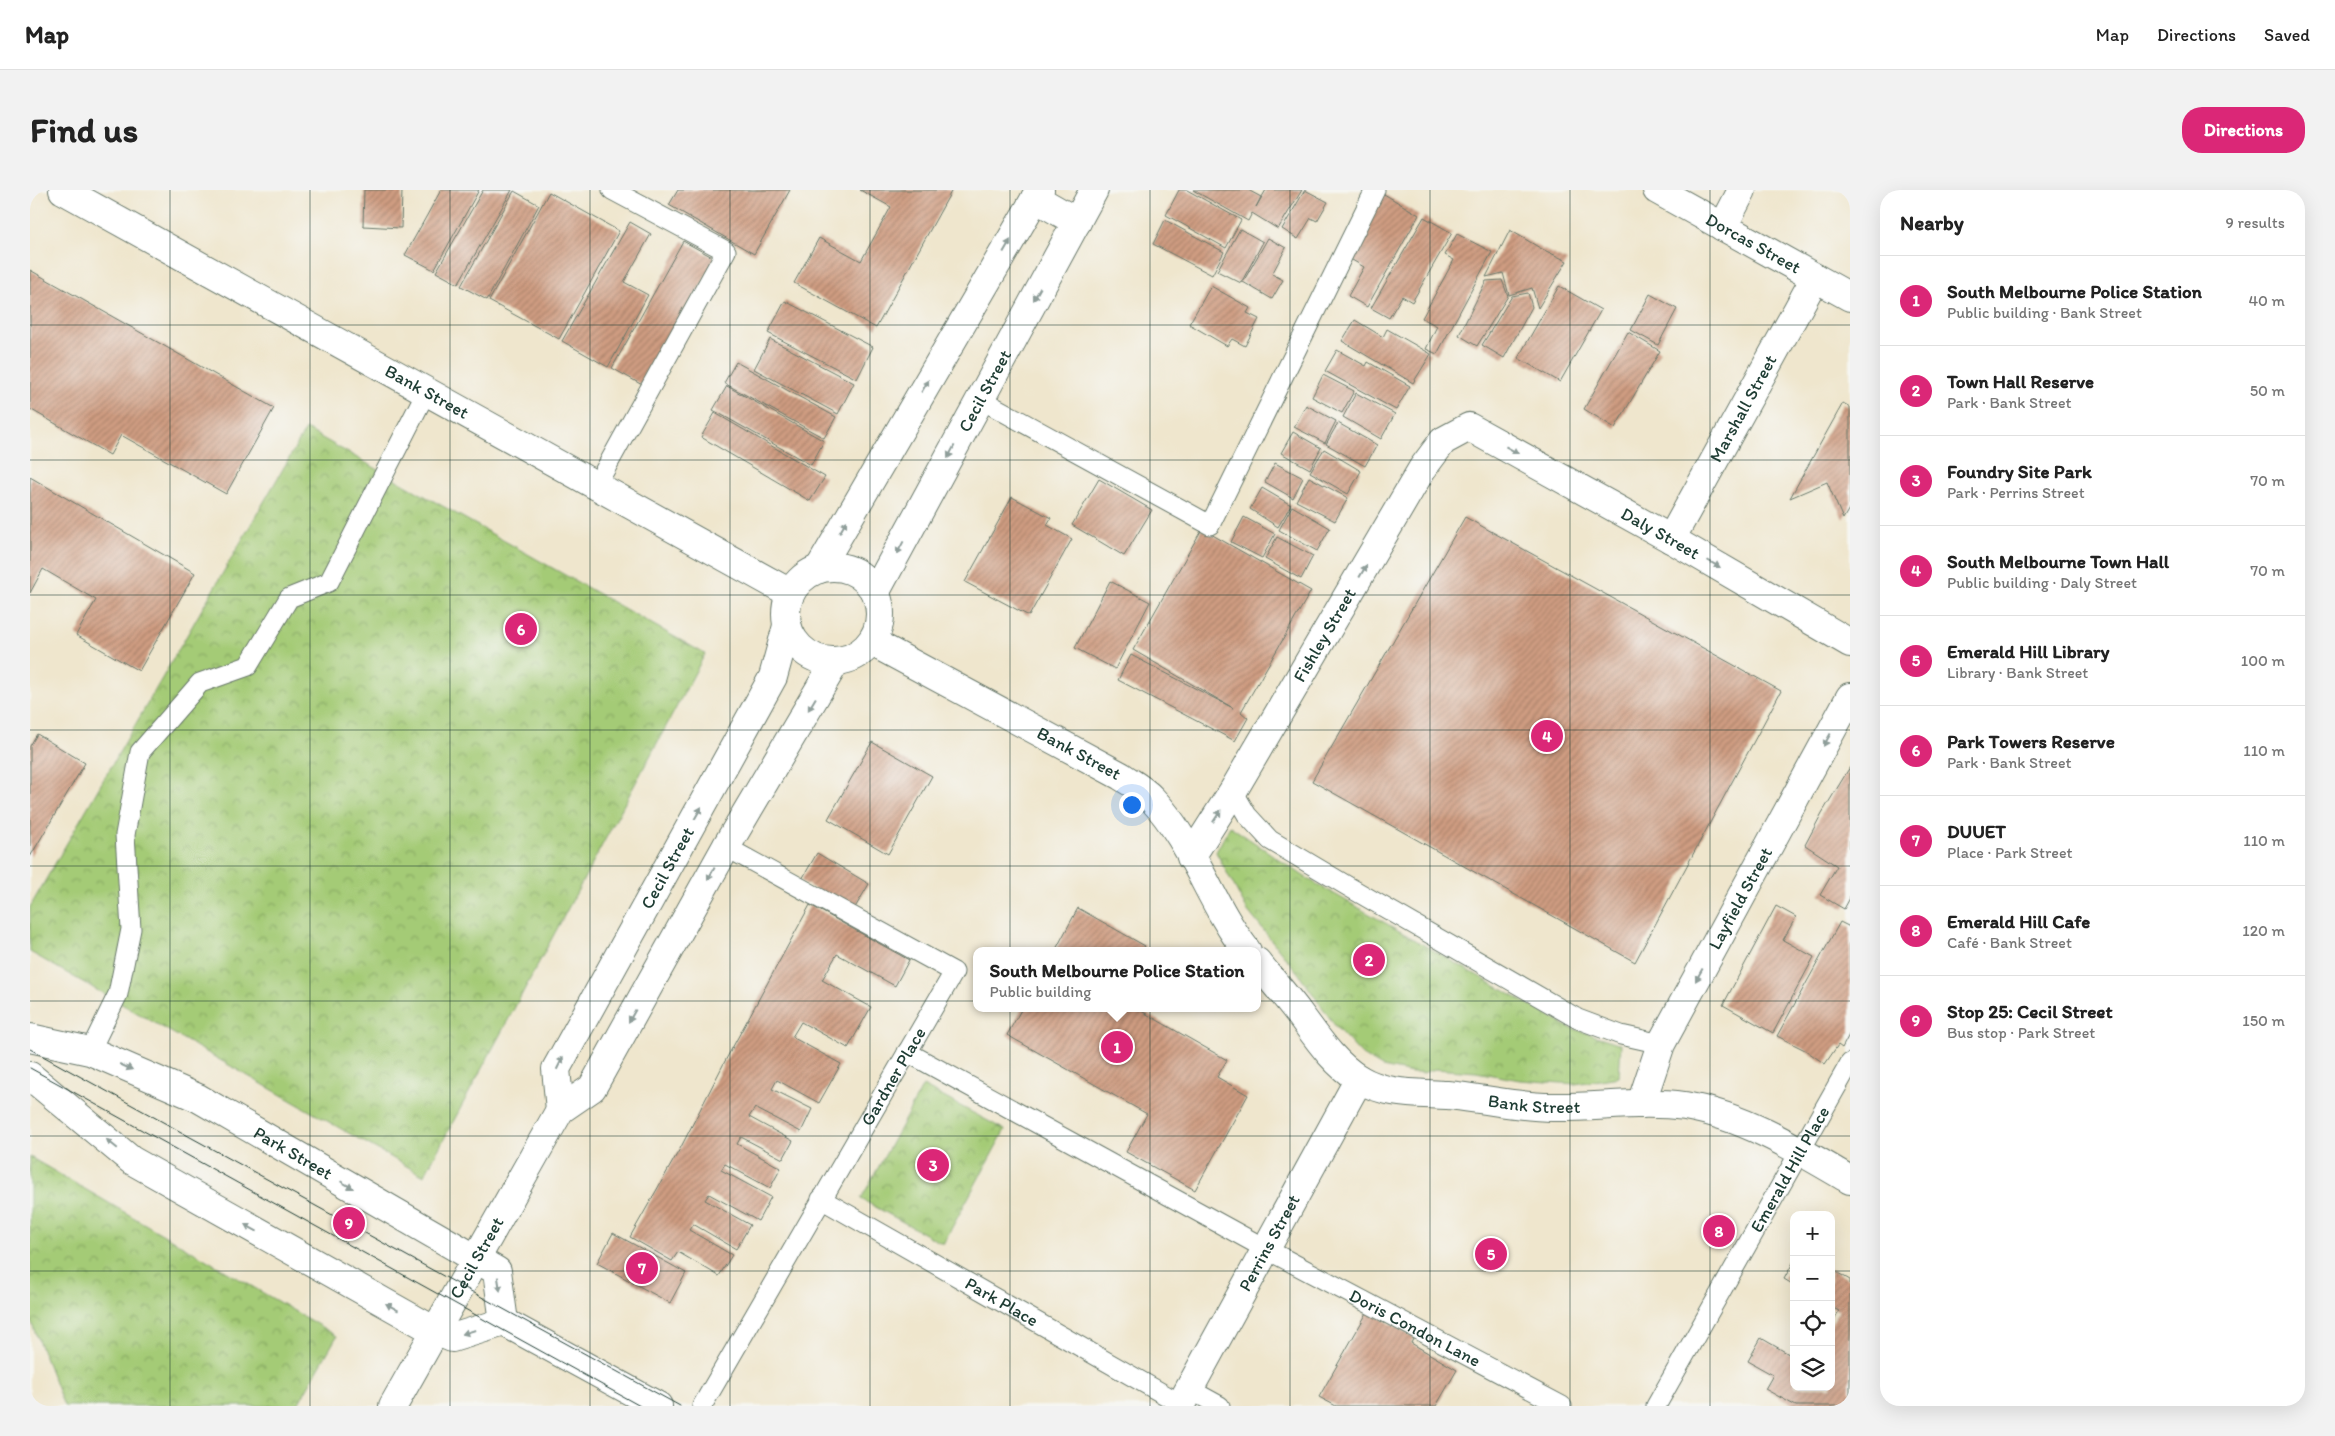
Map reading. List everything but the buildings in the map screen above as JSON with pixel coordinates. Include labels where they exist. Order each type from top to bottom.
[{"type":"street","name":"Bank Street","points":[[63,190],[790,593]]},
{"type":"street","name":"Cecil Street","points":[[875,593],[1094,190]]},
{"type":"street","name":"Dorcas Street","points":[[1657,190],[1850,297]]},
{"type":"street","points":[[1723,227],[1742,190]]},
{"type":"street","points":[[819,569],[1038,194],[1077,222]]},
{"type":"street","name":"Marshall Street","points":[[1671,539],[1815,278]]},
{"type":"street","name":"Daly Street","points":[[1469,427],[1671,539],[1850,643]]},
{"type":"street","name":"Fishley Street","points":[[1191,856],[1233,791],[1422,469],[1443,441],[1469,427]]},
{"type":"street","points":[[834,567],[853,571],[866,580],[875,593],[880,608],[879,627],[872,642],[860,654],[844,661],[826,662],[806,654],[794,642],[787,626],[785,609],[790,593],[804,576],[819,569],[834,567]]},
{"type":"street","name":"Cecil Street","points":[[560,1110],[556,1069],[773,677],[787,626]]},
{"type":"street","name":"Bank Street","points":[[872,642],[967,691],[1130,782],[1155,802],[1172,825],[1226,920],[1244,947]]},
{"type":"street","name":"Cecil Street","points":[[392,1406],[560,1110],[592,1088],[726,847],[836,661]]},
{"type":"street","name":"Layfield Street","points":[[1641,1104],[1661,1044],[1850,698]]},
{"type":"street","name":"Bank Street","points":[[1261,967],[1328,1052],[1359,1079],[1389,1091],[1464,1097],[1512,1105],[1562,1107],[1641,1104],[1685,1106],[1716,1114],[1752,1128],[1800,1151],[1850,1180]]},
{"type":"street","name":"Park Street","points":[[30,1038],[90,1051],[198,1098],[476,1259],[497,1272],[504,1322]]},
{"type":"street","points":[[30,1076],[131,1160],[435,1331],[452,1338],[504,1322],[658,1406]]},
{"type":"street","name":"Perrins Street","points":[[1184,1400],[1359,1079]]},
{"type":"lane","points":[[596,486],[726,251],[612,190]]},
{"type":"lane","points":[[980,400],[1210,525],[1375,190]]},
{"type":"lane","points":[[90,1051],[118,994],[131,929],[125,835],[140,752],[200,683],[248,666],[289,598],[330,582],[426,392]]},
{"type":"lane","points":[[1233,791],[1247,815],[1270,840],[1349,887],[1578,1019],[1621,1035],[1661,1044]]},
{"type":"lane","name":"Gardner Place","points":[[702,1406],[954,972],[726,847]]},
{"type":"lane","name":"Doris Condon Lane","points":[[906,1052],[1266,1249],[1562,1406]]},
{"type":"lane","name":"Emerald Hill Place","points":[[1656,1406],[1850,1063]]},
{"type":"lane","name":"Park Place","points":[[821,1199],[1184,1400],[1220,1406]]},
{"type":"green space","points":[[306,429],[705,654],[424,1176],[30,952],[30,907]]},
{"type":"green space","points":[[1230,826],[1308,879],[1568,1027],[1621,1044],[1619,1077],[1575,1084],[1520,1080],[1476,1072],[1435,1069],[1423,1073],[1412,1073],[1382,1067],[1362,1055],[1336,1027],[1299,974],[1247,910],[1216,852]]},
{"type":"green space","points":[[923,1086],[1005,1130],[943,1244],[861,1199]]},
{"type":"green space","points":[[30,1157],[337,1336],[297,1406],[64,1406],[30,1319]]},
{"type":"tram line","points":[[30,1049],[680,1406]]},
{"type":"tram line","points":[[30,1068],[640,1406]]},
{"type":"place","name":"Park Towers Reserve","points":[[521,629]]},
{"type":"place","name":"South Melbourne Town Hall","points":[[1547,736]]},
{"type":"place","name":"Town Hall Reserve","points":[[1369,960]]},
{"type":"place","name":"South Melbourne Police Station","points":[[1117,1047]]},
{"type":"place","name":"Foundry Site Park","points":[[933,1165]]},
{"type":"place","name":"Stop 25: Cecil Street","points":[[349,1223]]},
{"type":"place","name":"Emerald Hill Cafe","points":[[1719,1231]]},
{"type":"place","name":"Emerald Hill Library","points":[[1491,1254]]},
{"type":"place","name":"DUUET","points":[[642,1268]]}]
